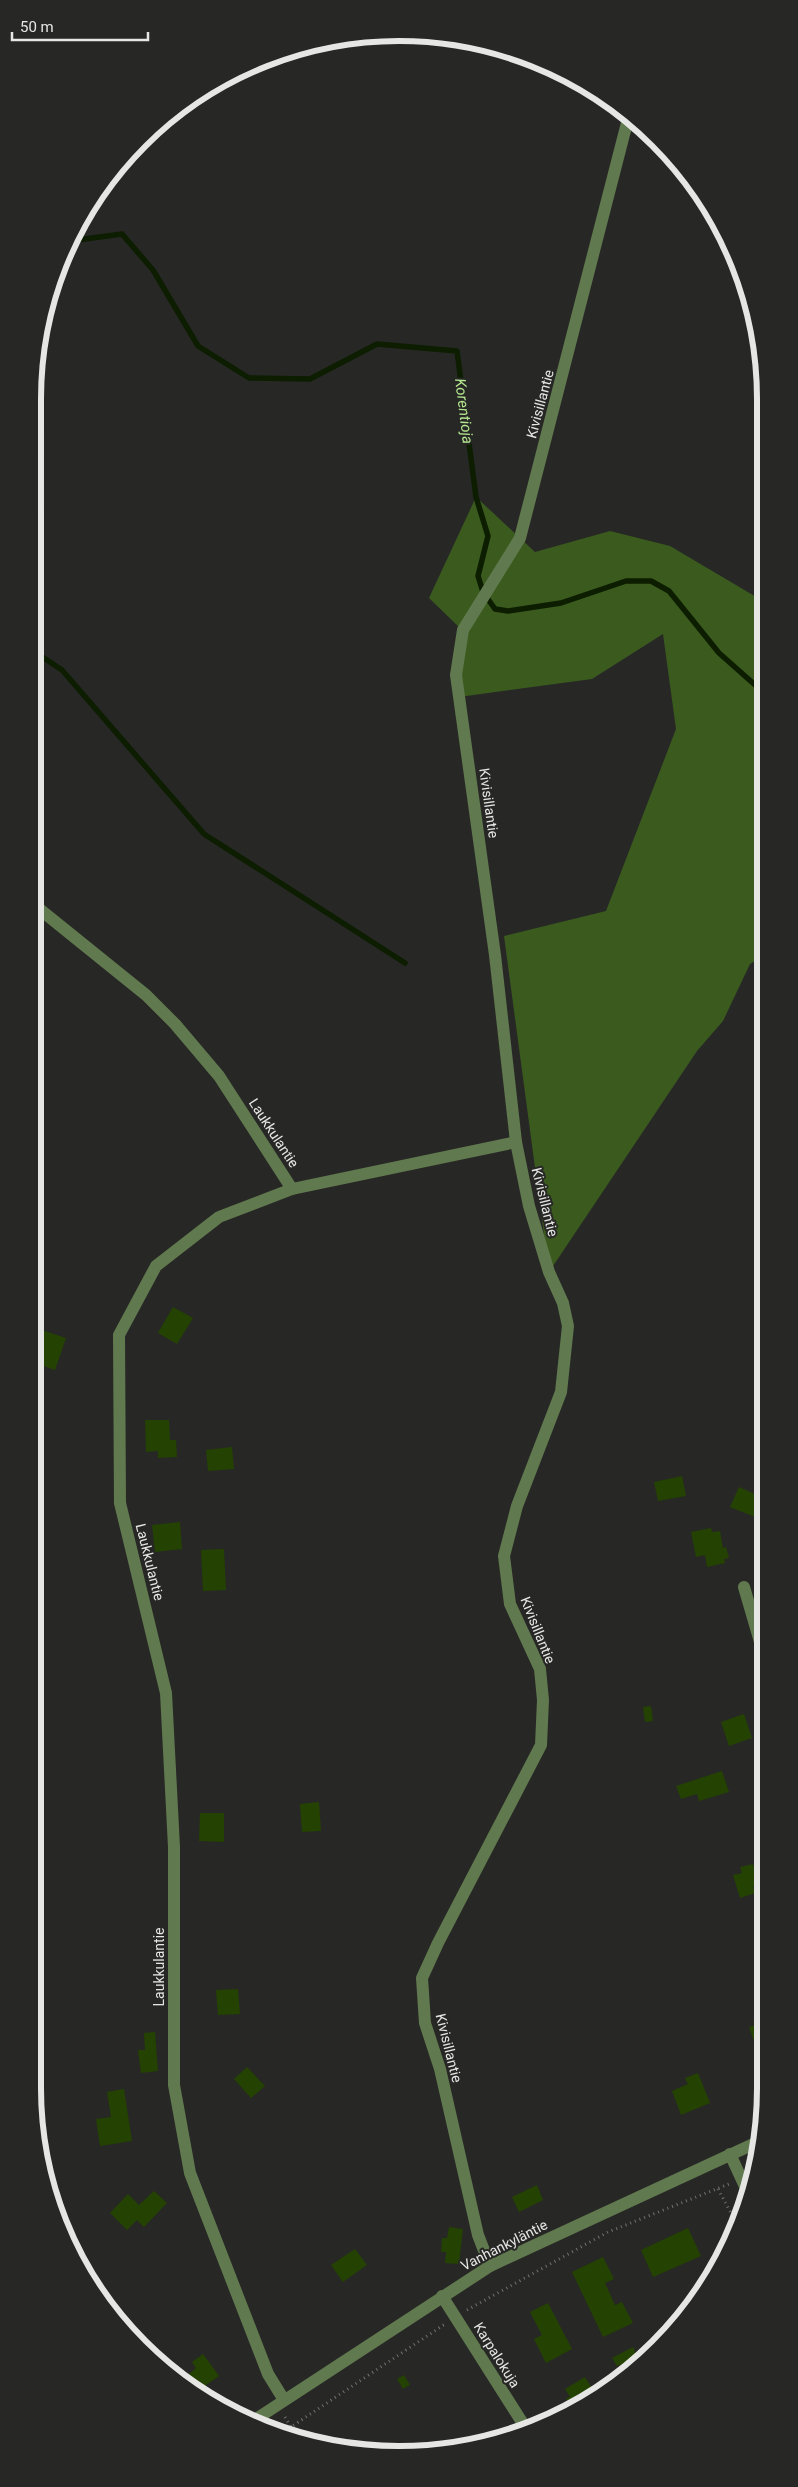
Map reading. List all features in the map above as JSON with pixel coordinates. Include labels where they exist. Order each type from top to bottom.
[{"type":"street","name":"Kivisillantie","points":[[490,2266],[478,2234],[440,2070],[425,2022],[422,1978],[438,1943],[541,1744],[544,1700],[540,1669],[510,1604],[504,1556],[517,1506],[561,1392],[568,1326],[563,1303],[549,1272],[529,1206],[516,1142],[495,955],[456,675],[463,630],[520,538],[627,123]]},
{"type":"street","name":"Laukkulantie","points":[[41,910],[146,995],[175,1024],[219,1076],[292,1189],[219,1217],[156,1266],[119,1335],[120,1503],[166,1692],[174,1847],[174,2085],[190,2173],[268,2374],[284,2400]]},
{"type":"street","points":[[292,1189],[516,1142]]},
{"type":"street","points":[[744,1586],[757,1631]]},
{"type":"street","name":"Vanhankyläntie","points":[[259,2418],[490,2266],[752,2144]]},
{"type":"street","points":[[730,2154],[744,2184]]},
{"type":"street","name":"Karpalokuja","points":[[442,2296],[522,2424]]},
{"type":"path","points":[[289,2429],[455,2317],[524,2276],[608,2232],[718,2190],[741,2178]]},
{"type":"path","points":[[718,2190],[733,2217]]},
{"type":"green space","points":[[476,497],[535,552],[610,531],[670,546],[757,597],[757,960],[750,964],[723,1021],[697,1051],[549,1272],[504,936],[606,911],[676,729],[663,634],[592,679],[459,697],[463,631],[429,598]]},
{"type":"building","points":[[173,1307],[193,1318],[177,1344],[158,1333]]},
{"type":"building","points":[[42,1330],[66,1338],[55,1370],[41,1365]]},
{"type":"building","points":[[145,1420],[169,1420],[170,1440],[176,1440],[177,1457],[158,1458],[158,1451],[146,1452]]},
{"type":"building","points":[[232,1447],[234,1469],[208,1471],[206,1450]]},
{"type":"building","points":[[682,1476],[686,1496],[658,1501],[654,1482]]},
{"type":"building","points":[[739,1487],[757,1495],[757,1518],[730,1507]]},
{"type":"building","points":[[180,1522],[182,1549],[155,1552],[152,1525]]},
{"type":"building","points":[[711,1528],[712,1532],[720,1531],[723,1548],[726,1547],[729,1558],[724,1559],[725,1563],[707,1567],[705,1555],[696,1557],[691,1532]]},
{"type":"building","points":[[224,1549],[226,1590],[203,1591],[201,1550]]},
{"type":"building","points":[[651,1706],[653,1721],[645,1722],[643,1707]]},
{"type":"building","points":[[744,1714],[752,1738],[729,1746],[721,1722]]},
{"type":"building","points":[[722,1771],[729,1792],[699,1801],[697,1794],[681,1799],[676,1786]]},
{"type":"building","points":[[319,1802],[321,1831],[302,1832],[300,1804]]},
{"type":"building","points":[[200,1813],[224,1813],[224,1842],[199,1841]]},
{"type":"building","points":[[753,1864],[757,1886],[753,1887],[755,1893],[740,1898],[733,1875],[742,1873],[740,1867]]},
{"type":"building","points":[[238,1989],[240,2014],[218,2015],[216,1990]]},
{"type":"building","points":[[757,2020],[756,2047],[749,2027],[755,2025],[753,2021]]},
{"type":"building","points":[[155,2032],[158,2071],[141,2073],[138,2050],[145,2050],[144,2033]]},
{"type":"building","points":[[247,2067],[265,2086],[251,2098],[234,2079]]},
{"type":"building","points":[[698,2073],[710,2103],[681,2115],[672,2091],[688,2084],[685,2078]]},
{"type":"building","points":[[124,2089],[132,2141],[100,2146],[96,2119],[111,2117],[107,2092]]},
{"type":"building","points":[[537,2185],[543,2200],[519,2212],[512,2197]]},
{"type":"building","points":[[154,2191],[167,2203],[144,2227],[137,2220],[127,2230],[110,2213],[128,2194],[139,2205]]},
{"type":"building","points":[[449,2227],[463,2229],[459,2264],[445,2263],[446,2252],[441,2252],[442,2238],[447,2238]]},
{"type":"building","points":[[688,2228],[701,2256],[653,2277],[641,2250]]},
{"type":"building","points":[[355,2249],[367,2265],[343,2282],[331,2265]]},
{"type":"building","points":[[603,2257],[614,2279],[605,2283],[615,2305],[622,2302],[633,2323],[603,2337],[572,2272]]},
{"type":"building","points":[[548,2303],[572,2349],[546,2363],[534,2339],[542,2335],[530,2312]]},
{"type":"building","points":[[633,2347],[637,2355],[623,2367],[622,2364],[617,2366],[612,2358]]},
{"type":"building","points":[[203,2354],[219,2376],[203,2387],[188,2375],[196,2368],[192,2362]]},
{"type":"building","points":[[404,2375],[410,2385],[403,2389],[397,2379]]},
{"type":"building","points":[[585,2377],[592,2389],[569,2403],[566,2398],[570,2397],[565,2389]]},
{"type":"waterway","name":"Korentioja","points":[[79,240],[122,234],[153,270],[198,346],[249,378],[310,379],[377,344],[457,351],[476,497],[488,536],[478,576],[483,592],[495,609],[508,611],[561,603],[626,581],[651,581],[669,591],[719,653],[757,687]]},
{"type":"waterway","points":[[41,656],[62,670],[204,834],[405,963]]}]
